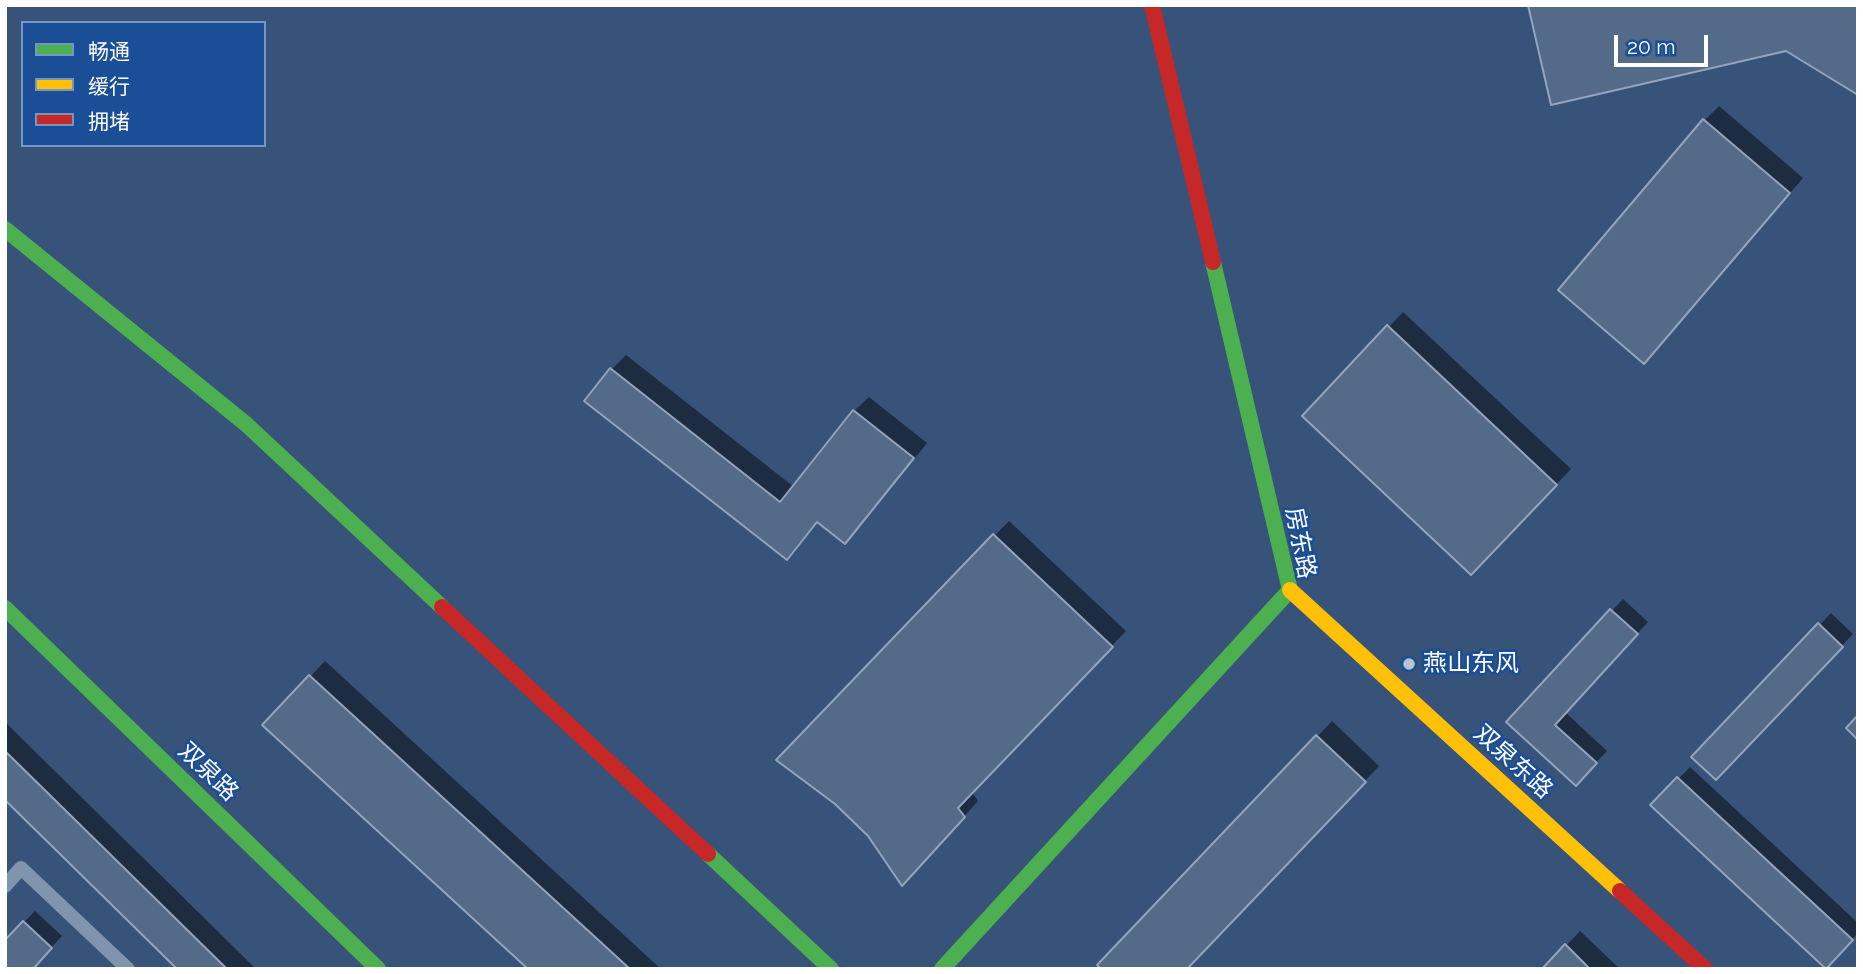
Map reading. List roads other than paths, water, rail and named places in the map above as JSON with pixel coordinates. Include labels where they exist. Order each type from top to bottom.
[{"type":"main road","name":"房东路","points":[[942,969],[1290,590],[1152,5]]},
{"type":"main road","points":[[5,229],[246,424],[831,969]]},
{"type":"main road","name":"双泉东路","points":[[1290,590],[1705,969]]},
{"type":"main road","name":"双泉路","points":[[5,608],[378,969]]},
{"type":"lane","points":[[5,886],[21,868],[128,969]]},
{"type":"place","name":"燕山东风","points":[[1409,664]]}]
